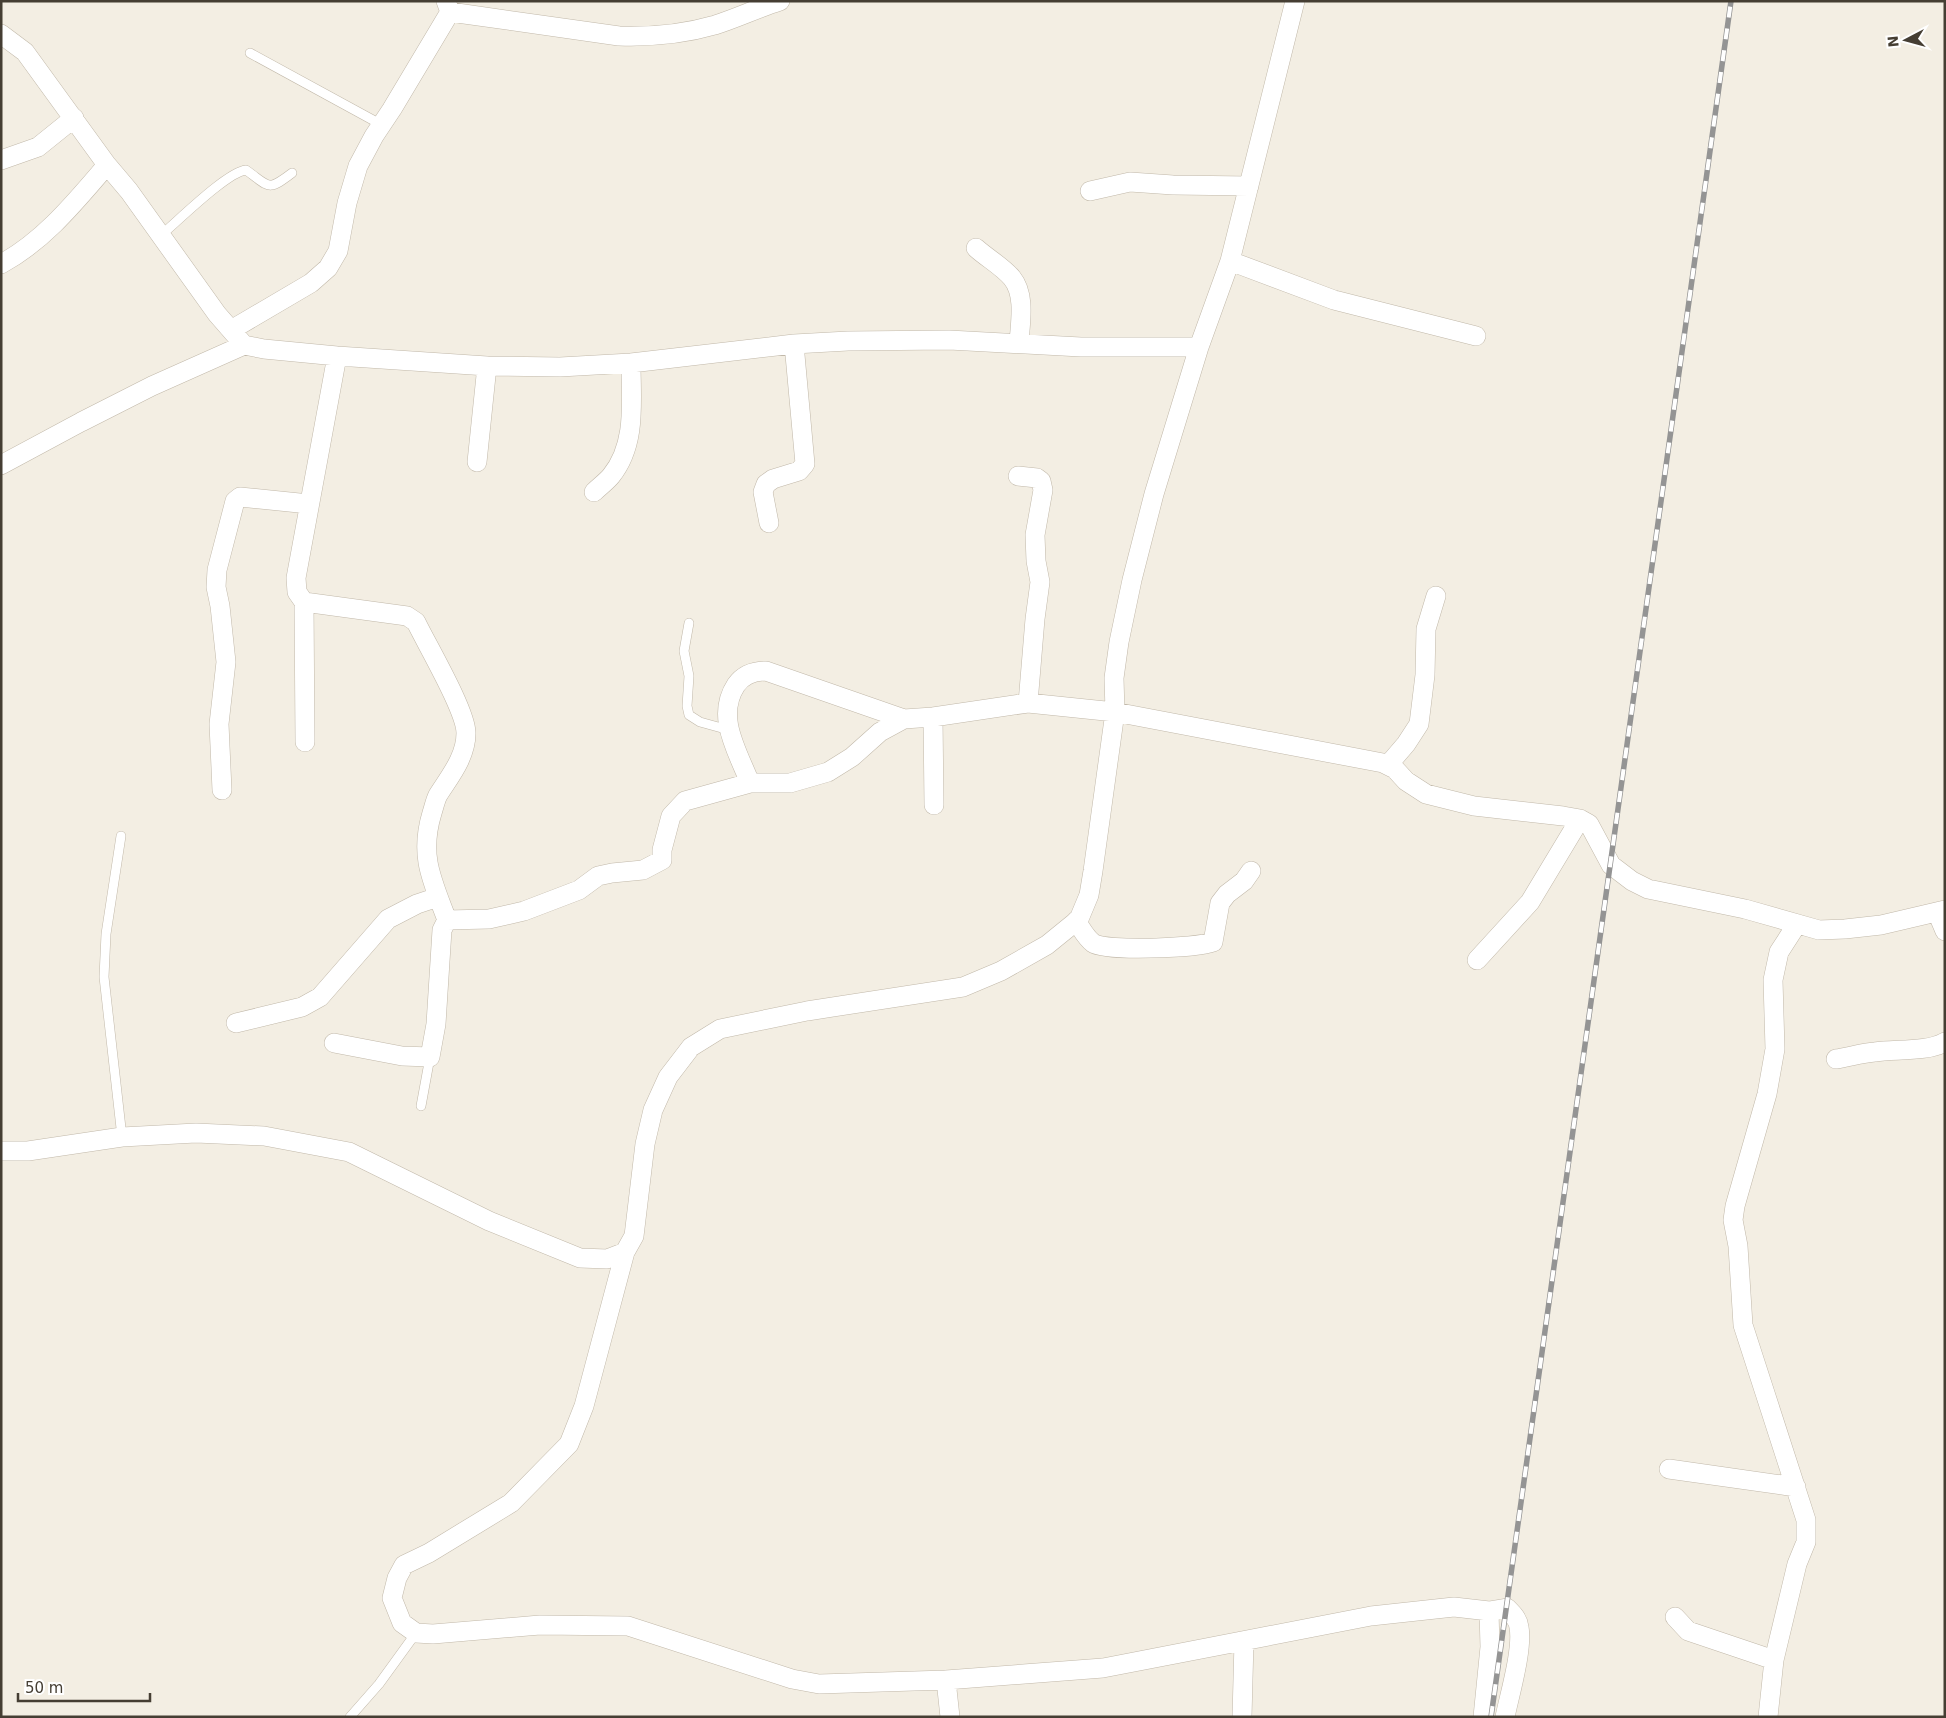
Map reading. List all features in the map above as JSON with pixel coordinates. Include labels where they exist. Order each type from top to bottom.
[{"type":"street","points":[[231,330],[311,283],[328,268],[338,251],[347,203],[358,166],[448,7],[619,36],[642,36],[665,34],[713,25],[780,1]]},
{"type":"street","points":[[1295,1],[1230,260],[1199,347],[1154,494],[1132,580],[1114,678],[1115,712],[1089,895],[1076,921],[1047,945],[1001,971],[963,987],[807,1011],[720,1029],[691,1047],[668,1077],[653,1110],[645,1144],[634,1236],[625,1252],[584,1406],[569,1444],[511,1502],[429,1553],[404,1566],[397,1578],[392,1598],[402,1623],[416,1633],[433,1634],[540,1625],[628,1626],[792,1679],[819,1684],[946,1680],[1103,1668],[1371,1616],[1454,1607],[1489,1611],[1507,1608],[1515,1616],[1519,1626],[1521,1642],[1505,1717]]},
{"type":"street","points":[[1,34],[25,52],[129,191],[216,314],[244,345]]},
{"type":"street","points":[[1,160],[38,147],[74,118]]},
{"type":"street","points":[[1,264],[33,243],[66,211],[108,165]]},
{"type":"street","points":[[1090,191],[1130,182],[1174,185],[1249,186]]},
{"type":"street","points":[[976,248],[1012,278],[1018,288],[1020,300],[1019,343]]},
{"type":"street","points":[[1230,260],[1334,300],[1476,336]]},
{"type":"street","points":[[1,465],[143,390],[244,345],[264,349],[337,356],[487,366],[560,367],[630,363],[794,344],[949,340],[1081,348],[1199,347]]},
{"type":"street","points":[[769,523],[763,492],[766,484],[772,479],[800,471],[805,464],[794,344]]},
{"type":"street","points":[[305,742],[304,602],[297,592],[296,578],[337,356]]},
{"type":"street","points":[[594,492],[611,476],[624,454],[630,430],[630,363]]},
{"type":"street","points":[[477,462],[487,366]]},
{"type":"street","points":[[1018,476],[1037,478],[1041,481],[1043,490],[1035,535],[1036,562],[1040,582],[1028,703]]},
{"type":"street","points":[[222,790],[219,724],[226,662],[216,587],[217,570],[235,501],[240,497],[309,504]]},
{"type":"street","points":[[1388,765],[1406,744],[1419,724],[1425,675],[1424,644],[1436,596]]},
{"type":"street","points":[[304,602],[407,616],[416,622],[460,712],[466,732],[464,749],[457,765],[436,798],[427,830],[426,860],[447,920],[442,930],[436,1024],[430,1057],[402,1056],[334,1043]]},
{"type":"street","points":[[750,783],[729,730],[726,717],[731,692],[738,681],[748,674],[757,671],[766,671],[904,719],[933,717],[1028,703],[1115,712],[1383,763],[1426,794],[1474,806],[1580,819],[1589,824],[1611,865],[1632,881],[1648,889],[1745,909],[1819,930],[1845,930],[1881,925],[1941,911],[1945,931]]},
{"type":"street","points":[[933,717],[934,805]]},
{"type":"street","points":[[447,920],[489,919],[524,911],[579,890],[598,876],[643,870],[662,860],[662,850],[671,816],[685,801],[750,783],[790,783],[828,772],[852,758],[880,732],[904,719]]},
{"type":"street","points":[[1477,960],[1530,902],[1580,819]]},
{"type":"street","points":[[1076,921],[1093,943],[1106,948],[1206,944],[1213,942],[1220,903],[1252,871]]},
{"type":"street","points":[[236,1023],[302,1007],[320,997],[388,919],[417,904],[438,897]]},
{"type":"street","points":[[1768,1717],[1774,1660],[1797,1564],[1806,1542],[1806,1520],[1743,1325],[1738,1246],[1733,1220],[1735,1206],[1768,1094],[1775,1049],[1773,980],[1779,952],[1797,924]]},
{"type":"street","points":[[1836,1059],[1874,1052],[1929,1047],[1945,1042]]},
{"type":"street","points":[[1,1151],[28,1151],[122,1138],[196,1133],[264,1136],[349,1152],[489,1221],[580,1258],[607,1259],[625,1252]]},
{"type":"street","points":[[1670,1469],[1796,1487]]},
{"type":"street","points":[[1483,1717],[1490,1648],[1489,1611]]},
{"type":"street","points":[[1675,1617],[1688,1630],[1774,1660]]},
{"type":"street","points":[[1242,1717],[1244,1641]]},
{"type":"street","points":[[946,1680],[950,1717]]},
{"type":"lane","points":[[250,53],[382,125]]},
{"type":"lane","points":[[160,236],[210,193],[240,171],[246,170],[268,185],[276,185],[292,173]]},
{"type":"lane","points":[[689,623],[684,651],[689,676],[687,706],[689,715],[700,722],[729,730]]},
{"type":"lane","points":[[121,836],[106,934],[104,976],[122,1138]]},
{"type":"lane","points":[[421,1106],[430,1057]]},
{"type":"lane","points":[[350,1717],[379,1684],[416,1633]]},
{"type":"railway","points":[[1491,1717],[1731,1]]}]
